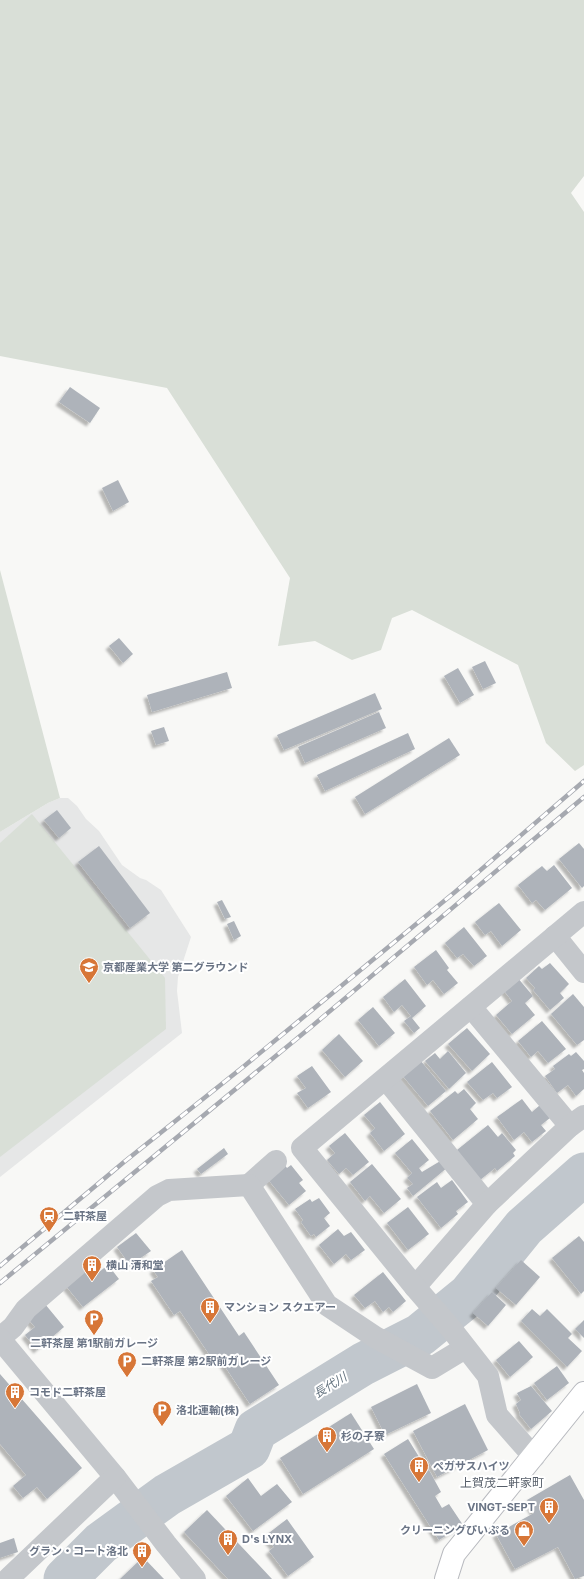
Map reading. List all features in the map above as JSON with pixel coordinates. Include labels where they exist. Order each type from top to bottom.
[{"type":"main road","points":[[446,1579],[454,1554],[534,1457],[584,1393]]},
{"type":"street","points":[[534,1457],[497,1415],[488,1376],[302,1148],[584,912]]},
{"type":"street","points":[[555,936],[584,972]]},
{"type":"street","points":[[421,1293],[487,1204],[577,1121],[471,1007]]},
{"type":"street","points":[[386,1079],[487,1204]]},
{"type":"street","points":[[195,1579],[152,1527],[115,1477],[0,1339],[13,1327],[26,1309],[157,1196],[169,1190],[249,1184],[276,1161]]},
{"type":"street","points":[[249,1184],[327,1305],[380,1340],[432,1368],[465,1348]]},
{"type":"street","points":[[7,1575],[115,1477]]},
{"type":"shaded area","points":[[0,0],[584,0],[584,176],[571,193],[584,212],[584,765],[575,771],[546,743],[518,665],[412,610],[392,618],[381,650],[352,660],[315,641],[278,646],[290,578],[167,388],[0,356]]},
{"type":"shaded area","points":[[0,570],[60,798],[48,803],[0,832]]},
{"type":"shaded area","name":"京都産業大学 第二グラウンド","points":[[60,798],[68,798],[77,806],[86,819],[99,831],[122,865],[140,878],[146,880],[161,890],[191,937],[178,977],[177,991],[182,1033],[0,1177],[0,832],[48,803]]},
{"type":"shaded area","name":"京都産業大学 第二グラウンド","points":[[32,814],[165,978],[166,1029],[0,1157],[0,843]]},
{"type":"building","points":[[70,387],[100,408],[90,423],[59,402]]},
{"type":"building","points":[[118,480],[129,502],[113,511],[102,488]]},
{"type":"building","points":[[119,638],[133,654],[123,663],[109,646]]},
{"type":"building","points":[[485,661],[496,683],[483,689],[472,667]]},
{"type":"building","points":[[458,668],[474,695],[460,703],[444,676]]},
{"type":"building","points":[[227,672],[232,688],[152,712],[147,695]]},
{"type":"building","points":[[375,693],[382,709],[284,750],[277,735]]},
{"type":"building","points":[[379,712],[386,728],[305,763],[298,747]]},
{"type":"building","points":[[164,727],[169,741],[156,745],[151,731]]},
{"type":"building","points":[[408,733],[415,749],[325,791],[317,775]]},
{"type":"building","points":[[449,738],[460,755],[365,814],[355,797]]},
{"type":"building","points":[[57,810],[71,828],[59,838],[44,820]]},
{"type":"building","points":[[579,843],[584,849],[584,886],[582,888],[559,859]]},
{"type":"building","points":[[99,846],[150,913],[130,928],[78,862]]},
{"type":"building","points":[[554,865],[572,888],[545,910],[536,900],[532,903],[518,885],[542,866],[547,871]]},
{"type":"building","points":[[222,900],[231,917],[225,919],[217,902]]},
{"type":"building","points":[[499,903],[521,930],[502,946],[491,931],[485,935],[475,922]]},
{"type":"building","points":[[234,921],[241,936],[234,940],[227,924]]},
{"type":"building","points":[[464,927],[487,956],[474,966],[463,954],[457,958],[445,943]]},
{"type":"building","points":[[436,950],[449,968],[447,970],[458,983],[444,994],[433,980],[427,985],[414,967]]},
{"type":"building","points":[[550,963],[569,984],[560,993],[564,998],[550,1010],[533,990],[535,988],[526,978],[539,966],[542,969]]},
{"type":"building","points":[[517,977],[533,996],[525,1003],[535,1015],[512,1034],[496,1015],[512,1001],[502,988]]},
{"type":"building","points":[[405,979],[426,1006],[412,1018],[420,1028],[414,1033],[404,1021],[411,1016],[402,1005],[394,1012],[383,997]]},
{"type":"building","points":[[573,994],[584,1007],[584,1040],[577,1045],[551,1014]]},
{"type":"building","points":[[373,1007],[395,1033],[379,1046],[358,1020]]},
{"type":"building","points":[[542,1021],[566,1049],[548,1063],[538,1051],[531,1057],[518,1041]]},
{"type":"building","points":[[467,1028],[490,1054],[472,1071],[448,1044]]},
{"type":"building","points":[[339,1034],[363,1061],[345,1077],[322,1050]]},
{"type":"building","points":[[448,1051],[466,1073],[449,1089],[425,1061],[435,1053],[440,1059]]},
{"type":"building","points":[[576,1052],[584,1061],[584,1069],[582,1070],[584,1073],[584,1089],[576,1096],[568,1085],[557,1093],[545,1076],[555,1069],[553,1066],[569,1054],[571,1056]]},
{"type":"building","points":[[420,1060],[446,1091],[428,1106],[402,1075]]},
{"type":"building","points":[[492,1062],[512,1087],[497,1098],[493,1093],[483,1100],[467,1082]]},
{"type":"building","points":[[312,1066],[331,1092],[308,1108],[297,1093],[306,1088],[297,1076]]},
{"type":"building","points":[[464,1089],[476,1103],[470,1109],[478,1119],[453,1140],[430,1111],[455,1091],[458,1094]]},
{"type":"building","points":[[522,1099],[532,1112],[540,1105],[550,1118],[541,1125],[546,1131],[532,1142],[524,1132],[514,1140],[497,1117]]},
{"type":"building","points":[[380,1102],[405,1134],[384,1151],[370,1133],[375,1128],[364,1115]]},
{"type":"building","points":[[488,1125],[498,1137],[502,1133],[516,1150],[513,1153],[515,1156],[497,1171],[495,1168],[480,1180],[457,1150]]},
{"type":"building","points":[[345,1133],[369,1162],[353,1175],[346,1168],[339,1174],[327,1160],[335,1153],[329,1146]]},
{"type":"building","points":[[412,1139],[429,1160],[419,1168],[422,1172],[442,1160],[448,1167],[413,1196],[407,1188],[413,1184],[407,1178],[412,1173],[395,1153]]},
{"type":"building","points":[[224,1148],[228,1154],[201,1174],[197,1169]]},
{"type":"building","points":[[283,1163],[287,1168],[291,1165],[303,1180],[299,1183],[306,1191],[289,1205],[266,1177]]},
{"type":"building","points":[[372,1164],[401,1199],[384,1213],[370,1196],[365,1201],[350,1182]]},
{"type":"building","points":[[452,1180],[468,1202],[456,1211],[458,1214],[441,1228],[417,1197],[437,1182],[441,1188]]},
{"type":"building","points":[[319,1198],[330,1213],[324,1218],[330,1226],[316,1237],[314,1234],[311,1236],[301,1222],[303,1220],[295,1209],[310,1199],[312,1202]]},
{"type":"building","points":[[408,1207],[429,1234],[408,1250],[387,1223]]},
{"type":"building","points":[[338,1229],[344,1236],[351,1232],[365,1250],[351,1260],[346,1254],[334,1264],[319,1245]]},
{"type":"building","points":[[136,1233],[151,1251],[130,1265],[117,1247]]},
{"type":"building","points":[[579,1236],[584,1242],[584,1291],[581,1294],[552,1258]]},
{"type":"building","name":"マンション スクエアー","points":[[182,1250],[239,1336],[244,1332],[279,1385],[250,1404],[218,1356],[213,1360],[180,1311],[174,1315],[151,1281],[158,1277],[153,1270]]},
{"type":"building","points":[[521,1260],[540,1277],[516,1305],[496,1288]]},
{"type":"building","name":"横山 清和堂","points":[[93,1264],[99,1272],[108,1265],[119,1279],[83,1307],[66,1286]]},
{"type":"building","points":[[383,1272],[406,1301],[393,1312],[389,1307],[383,1312],[375,1301],[365,1308],[354,1295]]},
{"type":"building","points":[[492,1292],[506,1305],[488,1326],[473,1313]]},
{"type":"building","points":[[45,1304],[64,1327],[37,1350],[25,1335],[35,1327],[28,1319]]},
{"type":"building","points":[[532,1309],[540,1316],[547,1309],[572,1334],[568,1338],[582,1351],[567,1367],[521,1321]]},
{"type":"building","points":[[584,1320],[584,1338],[575,1329]]},
{"type":"building","points":[[519,1341],[533,1357],[510,1377],[496,1360]]},
{"type":"building","points":[[557,1366],[569,1383],[547,1400],[534,1383]]},
{"type":"building","name":"コモド二軒茶屋","points":[[0,1374],[82,1468],[47,1499],[37,1487],[23,1498],[13,1486],[26,1475],[0,1444]]},
{"type":"building","points":[[417,1384],[431,1413],[385,1435],[371,1407]]},
{"type":"building","points":[[531,1386],[552,1411],[531,1429],[519,1414],[520,1413],[516,1404],[521,1400],[517,1393]]},
{"type":"building","points":[[465,1404],[488,1450],[437,1477],[413,1431]]},
{"type":"building","name":"杉の子寮","points":[[351,1413],[374,1449],[303,1494],[280,1458]]},
{"type":"building","name":"ペガサスハイツ","points":[[408,1439],[421,1460],[415,1463],[422,1474],[429,1470],[441,1492],[435,1496],[442,1508],[449,1504],[463,1525],[439,1540],[384,1454]]},
{"type":"building","name":"VINGT-SEPT","points":[[570,1475],[584,1500],[584,1576],[575,1579],[558,1547],[515,1569],[496,1534],[534,1513],[527,1500]]},
{"type":"building","points":[[248,1478],[261,1496],[277,1484],[292,1502],[253,1531],[226,1496]]},
{"type":"building","name":"D's LYNX","points":[[207,1510],[272,1579],[228,1579],[184,1532]]},
{"type":"building","points":[[287,1519],[314,1557],[288,1576],[269,1551],[274,1547],[265,1536]]},
{"type":"building","points":[[14,1538],[18,1552],[0,1558],[0,1543]]},
{"type":"building","name":"グラン・コート洛北","points":[[143,1557],[164,1579],[120,1579]]},
{"type":"waterway","name":"長代川","points":[[65,1579],[101,1543],[167,1495],[249,1448],[256,1430],[363,1364],[420,1335],[469,1295],[524,1227],[584,1174]]},
{"type":"railway","points":[[0,1266],[124,1162],[243,1067],[455,892],[584,781]]},
{"type":"railway","points":[[0,1283],[311,1027],[584,797]]},
{"type":"place","name":"京都産業大学 第二グラウンド","points":[[89,984]]},
{"type":"place","name":"二軒茶屋","points":[[49,1233]]},
{"type":"place","name":"横山 清和堂","points":[[92,1282]]},
{"type":"place","name":"マンション スクエアー","points":[[210,1324]]},
{"type":"place","name":"二軒茶屋 第1駅前ガレージ","points":[[94,1336]]},
{"type":"place","name":"二軒茶屋 第2駅前ガレージ","points":[[127,1378]]},
{"type":"place","name":"コモド二軒茶屋","points":[[15,1409]]},
{"type":"place","name":"洛北運輸(株)","points":[[162,1427]]},
{"type":"place","name":"杉の子寮","points":[[327,1453]]},
{"type":"place","name":"ペガサスハイツ","points":[[419,1483]]},
{"type":"place","name":"VINGT-SEPT","points":[[549,1524]]},
{"type":"place","name":"クリーニングぴいぷる","points":[[524,1547]]},
{"type":"place","name":"D's LYNX","points":[[228,1556]]},
{"type":"place","name":"グラン・コート洛北","points":[[142,1568]]},
{"type":"district","name":"上賀茂二軒家町","points":[[502,1482]]}]
